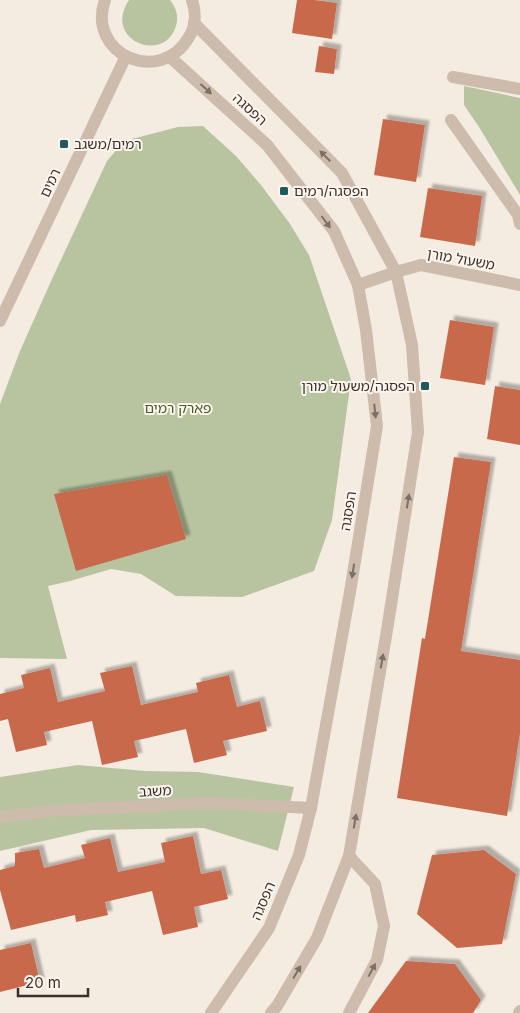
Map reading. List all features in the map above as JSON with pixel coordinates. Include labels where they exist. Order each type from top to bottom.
[{"type":"street","points":[[105,0],[102,23],[107,38],[116,50],[126,56],[144,62],[159,62],[170,57],[184,45],[192,32],[195,17],[192,0]]},
{"type":"street","name":"הפסגה","points":[[194,24],[342,173],[396,272],[412,345],[418,432],[349,856],[317,938],[271,1013]]},
{"type":"street","name":"רמים","points":[[0,321],[126,56]]},
{"type":"street","name":"הפסגה","points":[[170,57],[267,145],[334,232],[358,286],[366,330],[377,426],[350,592],[311,808],[299,855],[269,928],[212,1013]]},
{"type":"street","points":[[453,77],[520,89]]},
{"type":"street","points":[[451,120],[518,215],[520,224]]},
{"type":"street","name":"משעול מורן","points":[[358,286],[396,272],[421,266],[520,285]]},
{"type":"street","name":"משגב","points":[[0,817],[49,811],[206,803],[311,808]]},
{"type":"street","points":[[349,856],[375,884],[384,926],[377,960],[349,1013]]},
{"type":"green space","points":[[129,0],[170,0],[175,9],[177,19],[176,26],[169,38],[160,44],[149,45],[138,43],[129,36],[123,26],[123,14]]},
{"type":"green space","points":[[464,86],[520,98],[520,195],[464,105]]},
{"type":"green space","name":"פארק רמים","points":[[203,126],[236,156],[261,185],[290,224],[309,255],[351,379],[332,520],[314,571],[242,597],[176,596],[141,574],[111,569],[48,586],[67,659],[0,658],[0,404],[20,351],[107,161],[124,141],[178,127]]},
{"type":"green space","points":[[78,765],[145,771],[198,772],[294,787],[278,851],[204,828],[91,830],[0,851],[0,777]]},
{"type":"building","points":[[297,0],[337,3],[332,39],[292,33]]},
{"type":"building","points":[[319,46],[337,49],[334,74],[315,72]]},
{"type":"building","points":[[383,119],[425,125],[416,182],[374,175]]},
{"type":"building","points":[[428,188],[482,196],[475,246],[420,237]]},
{"type":"building","points":[[450,320],[494,327],[485,385],[440,378]]},
{"type":"building","points":[[495,386],[520,390],[520,445],[487,439]]},
{"type":"building","points":[[454,457],[491,462],[461,651],[520,660],[520,733],[507,816],[397,798],[422,638],[425,639]]},
{"type":"building","points":[[167,475],[186,539],[76,571],[54,494]]},
{"type":"building","points":[[132,666],[141,705],[198,692],[196,683],[229,675],[237,707],[260,701],[267,731],[223,741],[227,755],[194,763],[186,729],[134,741],[138,757],[102,765],[92,721],[44,732],[47,745],[16,752],[8,719],[0,721],[0,694],[24,688],[21,675],[50,668],[58,702],[105,691],[100,673]]},
{"type":"building","points":[[193,836],[201,874],[221,870],[228,899],[194,907],[198,927],[163,935],[152,891],[105,902],[108,915],[76,922],[75,915],[11,930],[0,890],[0,870],[15,866],[15,853],[39,849],[44,868],[85,858],[81,845],[110,838],[118,872],[165,862],[161,843]]},
{"type":"building","points":[[484,850],[516,874],[502,944],[457,948],[417,914],[432,855]]},
{"type":"building","points":[[31,943],[40,982],[0,992],[0,950]]},
{"type":"building","points":[[406,961],[455,964],[481,1000],[473,1013],[368,1013]]},
{"type":"place","name":"רמים/משגב","points":[[64,144]]},
{"type":"place","name":"הפסגה/רמים","points":[[284,191]]},
{"type":"place","name":"הפסגה/משעול מורן","points":[[425,386]]}]
